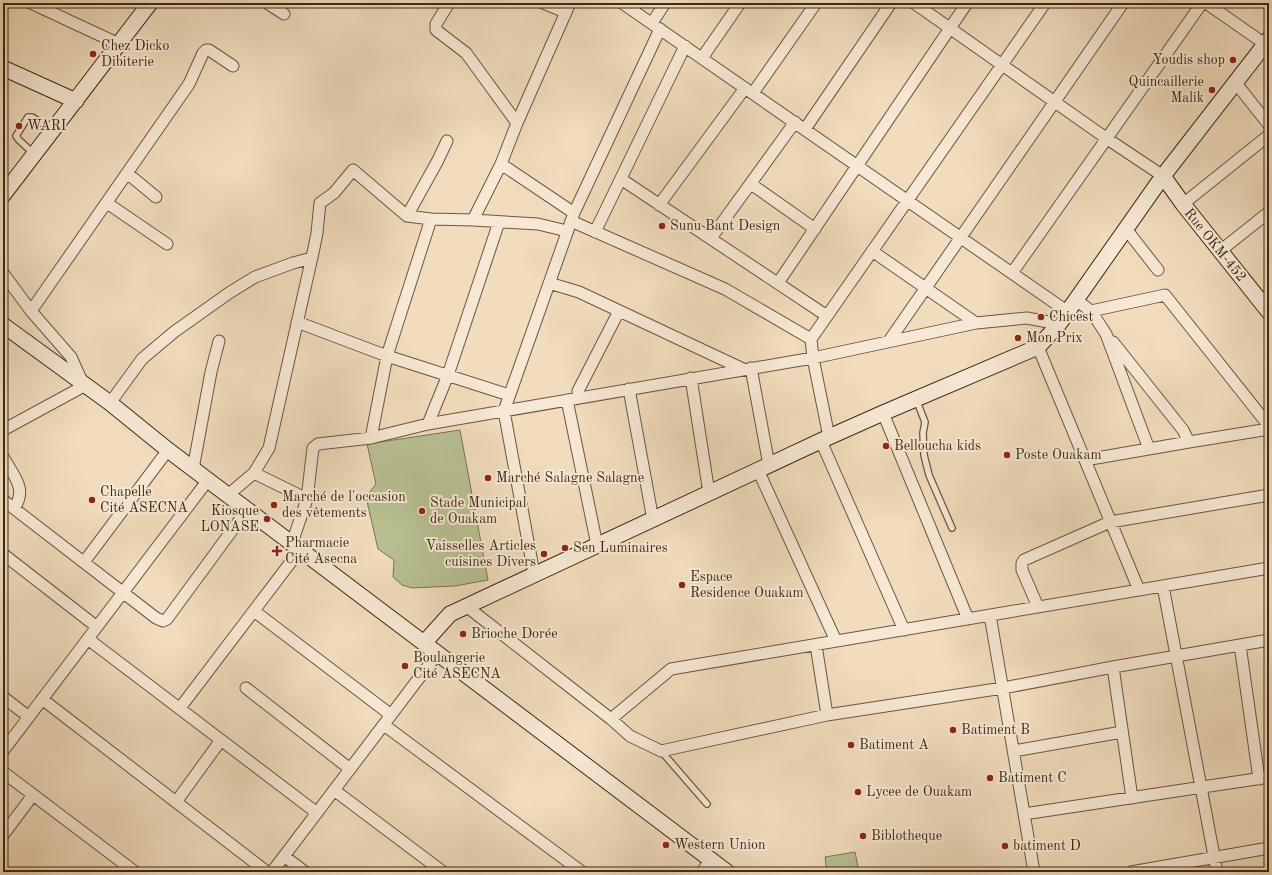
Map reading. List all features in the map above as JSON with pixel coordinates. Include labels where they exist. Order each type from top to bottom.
[{"type":"street","points":[[31,3],[119,44]]},
{"type":"street","points":[[3,195],[150,3]]},
{"type":"street","points":[[267,3],[284,14]]},
{"type":"street","points":[[449,3],[436,24],[436,30],[466,53],[517,123]]},
{"type":"street","points":[[474,220],[501,164],[517,123],[568,7],[543,3]]},
{"type":"street","points":[[622,3],[1012,273],[1072,306],[1091,311],[1165,295],[1269,428],[1085,460]]},
{"type":"street","points":[[534,574],[504,411],[571,222],[665,3]]},
{"type":"street","points":[[702,58],[740,3]]},
{"type":"street","points":[[659,205],[750,91],[816,3]]},
{"type":"street","points":[[805,129],[891,3]]},
{"type":"street","points":[[914,3],[1106,138],[1163,176]]},
{"type":"street","points":[[778,283],[967,3]]},
{"type":"street","points":[[904,630],[825,439],[811,339],[1045,3]]},
{"type":"street","points":[[889,341],[1123,3]]},
{"type":"street","points":[[1012,273],[1202,3]]},
{"type":"street","points":[[424,643],[450,614],[466,606],[653,520],[763,467],[915,399],[1038,347],[1059,324],[1163,176],[1267,42],[1206,3]]},
{"type":"street","points":[[595,232],[685,46]]},
{"type":"street","points":[[31,311],[189,84],[206,50],[233,66]]},
{"type":"street","points":[[3,68],[76,101]]},
{"type":"street","points":[[1235,82],[1269,125]]},
{"type":"street","points":[[711,238],[795,122]]},
{"type":"street","points":[[1183,204],[1269,135]]},
{"type":"street","points":[[407,216],[447,141]]},
{"type":"street","points":[[501,164],[571,222],[725,289],[811,339]]},
{"type":"street","points":[[228,495],[254,473],[269,448],[312,258],[317,233],[320,203],[334,193],[353,170],[407,216],[431,219],[538,224],[571,222]]},
{"type":"street","points":[[127,173],[156,197]]},
{"type":"street","name":"Rue OKM-452","points":[[1163,176],[1220,251],[1266,303]]},
{"type":"street","points":[[621,179],[827,316]]},
{"type":"street","points":[[751,184],[815,229]]},
{"type":"street","points":[[107,202],[167,244]]},
{"type":"street","points":[[1220,251],[1269,212]]},
{"type":"street","points":[[371,438],[388,356],[431,219]]},
{"type":"street","points":[[428,424],[448,375],[499,222]]},
{"type":"street","points":[[1126,229],[1158,270]]},
{"type":"street","points":[[872,251],[976,323]]},
{"type":"street","points":[[110,403],[142,360],[174,332],[229,292],[255,277],[312,258]]},
{"type":"street","points":[[3,273],[31,311],[70,357],[84,386]]},
{"type":"street","points":[[549,282],[579,292],[747,369]]},
{"type":"street","points":[[580,398],[578,391],[619,311]]},
{"type":"street","points":[[1091,311],[1106,334],[1183,430],[1189,442]]},
{"type":"street","points":[[180,708],[254,611],[296,546],[306,499],[313,448],[318,444],[371,438],[428,424],[813,358],[976,323],[1027,318],[1059,324]]},
{"type":"street","points":[[297,322],[388,356],[509,395]]},
{"type":"street","points":[[3,325],[84,386],[110,403],[168,450],[727,872]]},
{"type":"street","points":[[1106,334],[1149,449]]},
{"type":"street","points":[[194,469],[219,341]]},
{"type":"street","points":[[1038,347],[1139,590]]},
{"type":"street","points":[[747,369],[763,467],[836,641]]},
{"type":"street","points":[[691,378],[709,493]]},
{"type":"street","points":[[3,430],[84,386]]},
{"type":"street","points":[[629,389],[653,520]]},
{"type":"street","points":[[567,400],[597,545]]},
{"type":"street","points":[[883,413],[968,619]]},
{"type":"street","points":[[84,562],[168,450]]},
{"type":"street","points":[[3,457],[21,490],[20,498],[14,508]]},
{"type":"street","points":[[254,473],[306,499]]},
{"type":"street","points":[[3,750],[208,480]]},
{"type":"street","points":[[1038,607],[1022,570],[1022,563],[1024,560],[1110,522],[1269,495]]},
{"type":"street","points":[[3,500],[156,618],[163,621],[247,510]]},
{"type":"street","points":[[3,554],[97,627]]},
{"type":"street","points":[[611,718],[671,669],[1269,568]]},
{"type":"street","points":[[1163,586],[1217,872]]},
{"type":"street","points":[[466,606],[611,718],[630,736],[661,752],[827,715],[1002,688],[1269,640]]},
{"type":"street","points":[[254,611],[391,715]]},
{"type":"street","points":[[990,615],[1034,872]]},
{"type":"street","points":[[88,639],[317,813]]},
{"type":"street","points":[[816,645],[827,715]]},
{"type":"street","points":[[1024,814],[1264,778],[1240,645]]},
{"type":"street","points":[[272,872],[438,653]]},
{"type":"street","points":[[1113,667],[1132,798]]},
{"type":"street","points":[[246,688],[350,768]]},
{"type":"street","points":[[3,697],[29,717]]},
{"type":"street","points":[[42,699],[267,872]]},
{"type":"street","points":[[384,725],[582,872]]},
{"type":"street","points":[[1014,751],[1122,732]]},
{"type":"street","points":[[176,802],[221,740]]},
{"type":"street","points":[[3,772],[135,872]]},
{"type":"street","points":[[334,790],[443,872]]},
{"type":"street","points":[[3,835],[33,795]]},
{"type":"street","points":[[1131,872],[1269,848]]},
{"type":"street","points":[[284,856],[305,872]]},
{"type":"street","points":[[702,872],[711,859]]},
{"type":"lane","points":[[34,154],[16,136],[28,117],[53,130]]},
{"type":"lane","points":[[915,399],[925,422],[923,433],[924,456],[929,476],[952,528]]},
{"type":"lane","points":[[661,752],[707,804]]},
{"type":"green space","name":"Stade Municipal de Ouakam","points":[[460,430],[488,580],[455,586],[412,588],[402,585],[393,577],[394,560],[378,549],[366,497],[376,484],[367,444]]},
{"type":"green space","points":[[855,852],[859,872],[827,872],[825,857]]},
{"type":"place","name":"Chez Dicko Dibiterie","points":[[93,54]]},
{"type":"place","name":"Youdis shop","points":[[1233,60]]},
{"type":"place","name":"Quincaillerie Malik","points":[[1212,90]]},
{"type":"place","name":"WARI","points":[[19,126]]},
{"type":"place","name":"Sunu Bant Design","points":[[662,226]]},
{"type":"place","name":"Chicest","points":[[1041,317]]},
{"type":"place","name":"Mon Prix","points":[[1018,338]]},
{"type":"place","name":"Belloucha kids","points":[[886,446]]},
{"type":"place","name":"Poste Ouakam","points":[[1007,455]]},
{"type":"place","name":"Marché Salagne Salagne","points":[[488,478]]},
{"type":"place","name":"Chapelle Cité ASECNA","points":[[92,500]]},
{"type":"place","name":"Marché de l'occasion des vêtements","points":[[274,505]]},
{"type":"place","name":"Stade Municipal de Ouakam","points":[[422,511]]},
{"type":"place","name":"Kiosque LONASE","points":[[267,519]]},
{"type":"place","name":"Sen Luminaires","points":[[565,548]]},
{"type":"place","name":"Pharmacie Cité Asecna","points":[[277,551]]},
{"type":"place","name":"Vaisselles Articles cuisines Divers","points":[[544,554]]},
{"type":"place","name":"Espace Residence Ouakam","points":[[682,585]]},
{"type":"place","name":"Brioche Dorée","points":[[463,634]]},
{"type":"place","name":"Boulangerie Cité ASECNA","points":[[405,666]]},
{"type":"place","name":"Batiment B","points":[[953,730]]},
{"type":"place","name":"Batiment A","points":[[851,745]]},
{"type":"place","name":"Batiment C","points":[[990,778]]},
{"type":"place","name":"Lycee de Ouakam","points":[[858,792]]},
{"type":"place","name":"Biblotheque","points":[[863,836]]},
{"type":"place","name":"Western Union","points":[[666,845]]},
{"type":"place","name":"batiment D","points":[[1005,846]]}]
